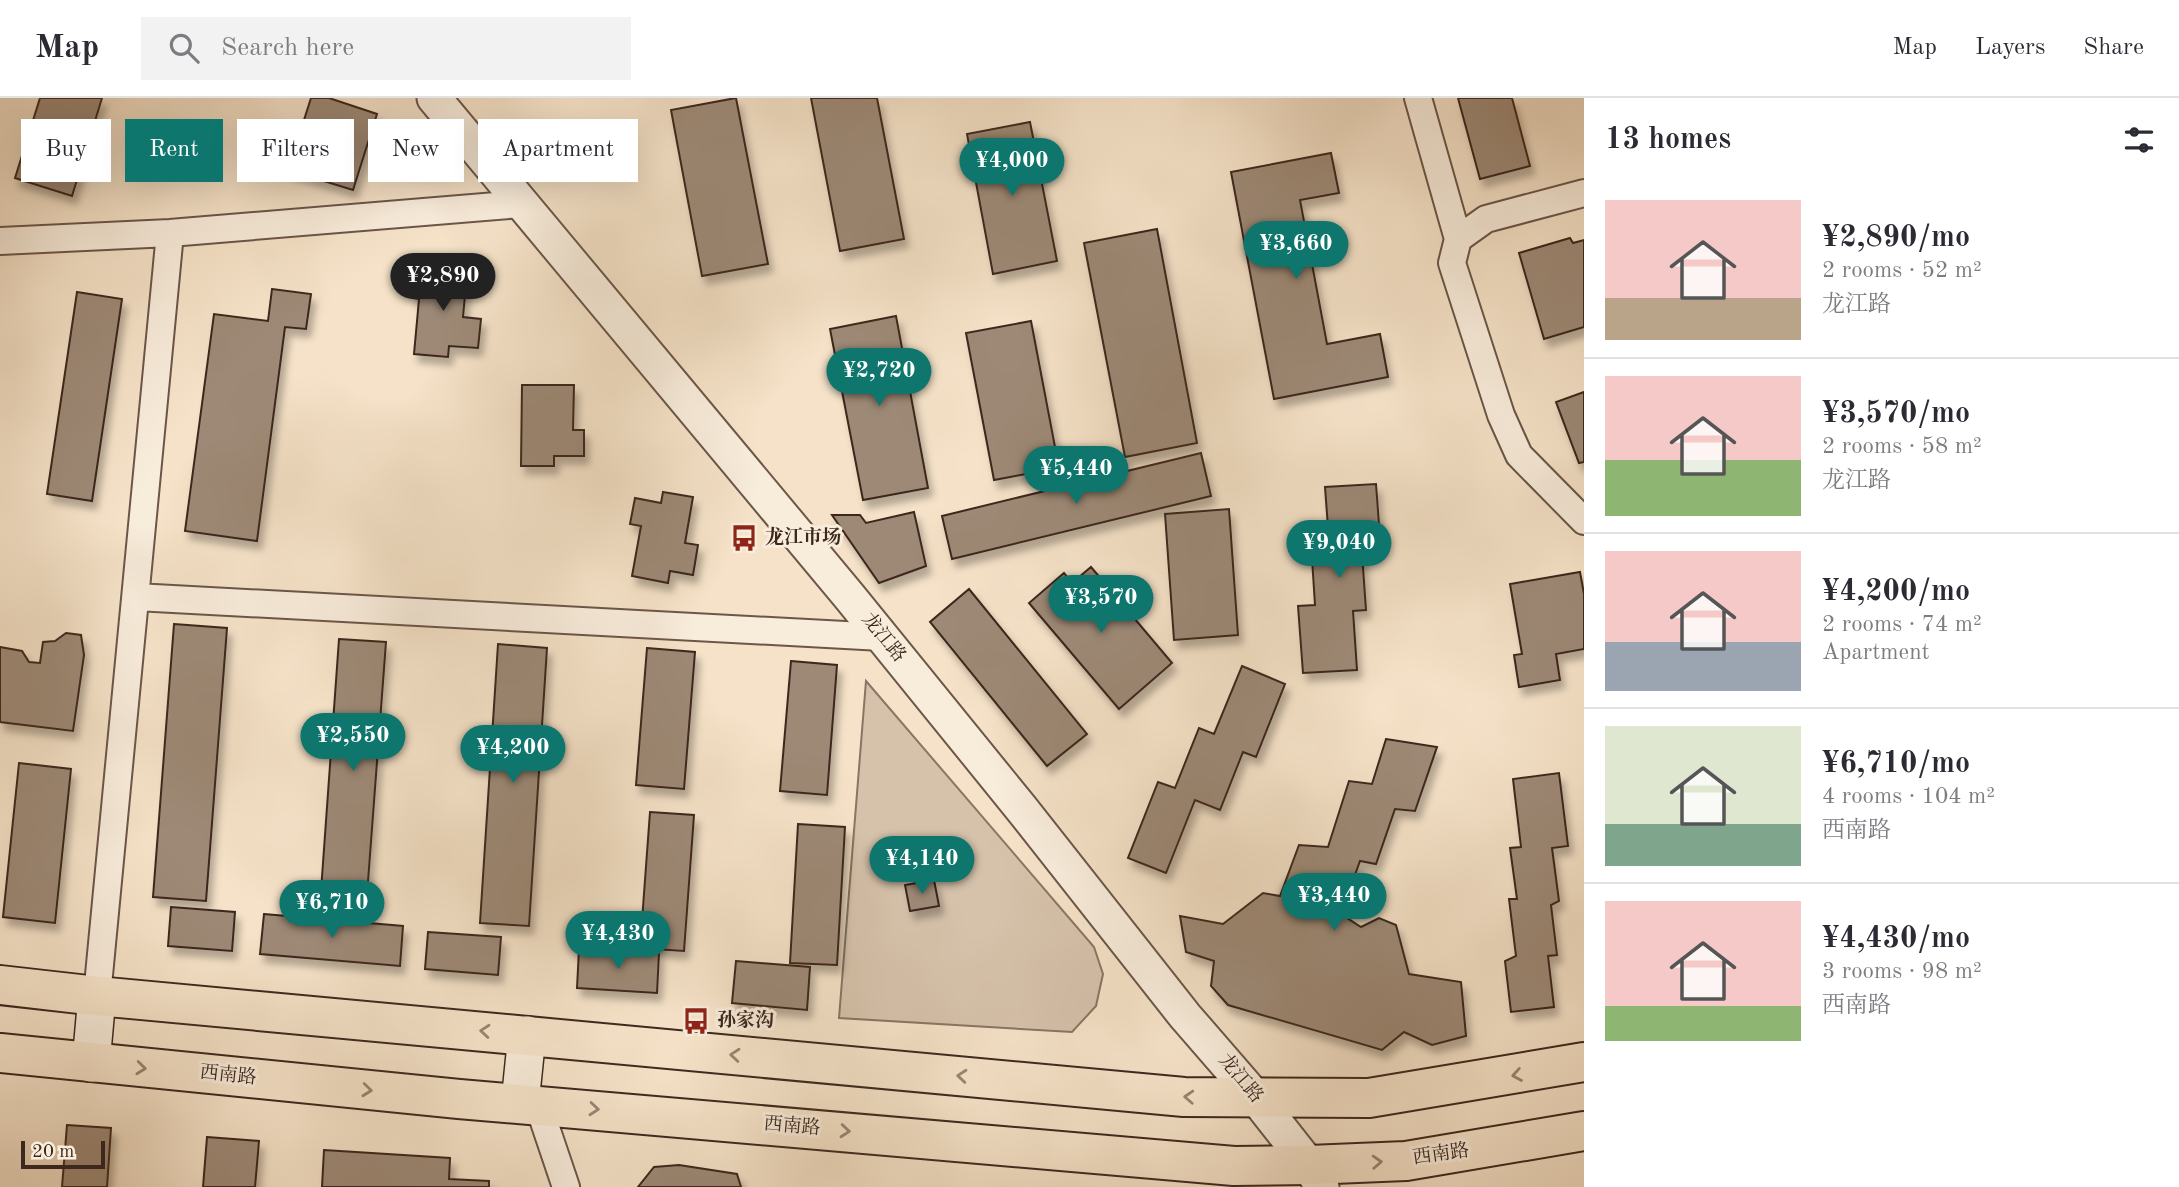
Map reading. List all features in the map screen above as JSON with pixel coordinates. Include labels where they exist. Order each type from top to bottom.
[{"type":"main road","points":[[0,985],[1184,1097],[1368,1098],[1584,1062]]},
{"type":"main road","points":[[92,1063],[97,996]]},
{"type":"main road","points":[[527,1035],[529,1103]]},
{"type":"main road","name":"西南路","points":[[0,1053],[459,1099],[1234,1166],[1315,1176],[1584,1131]]},
{"type":"street","name":"龙江路","points":[[434,98],[882,637],[1185,1016],[1257,1099],[1315,1176]]},
{"type":"street","points":[[1418,98],[1458,239],[1452,263],[1501,415],[1519,455],[1584,521]]},
{"type":"street","points":[[1458,239],[1486,219],[1584,193]]},
{"type":"street","points":[[0,241],[170,233],[521,204]]},
{"type":"street","points":[[97,996],[170,233]]},
{"type":"street","points":[[136,597],[882,637]]},
{"type":"street","points":[[529,1103],[566,1187]]},
{"type":"shaded area","points":[[866,681],[1094,947],[1103,974],[1096,1006],[1072,1032],[839,1018]]},
{"type":"building","points":[[40,98],[102,98],[96,119],[33,119]]},
{"type":"building","points":[[311,98],[329,98],[377,114],[375,119],[368,119],[368,142],[353,190],[327,182],[354,182],[354,119],[304,119]]},
{"type":"building","points":[[736,98],[768,264],[702,276],[671,110]]},
{"type":"building","points":[[811,98],[877,98],[904,239],[840,251]]},
{"type":"building","points":[[1458,98],[1512,98],[1530,166],[1480,179]]},
{"type":"building","points":[[1030,122],[1057,261],[993,274],[967,134]]},
{"type":"building","points":[[1331,153],[1339,193],[1300,200],[1327,344],[1380,334],[1388,377],[1274,399],[1231,172]]},
{"type":"building","points":[[21,159],[21,180],[15,178]]},
{"type":"building","points":[[28,182],[76,182],[72,196]]},
{"type":"building","points":[[1157,229],[1197,443],[1125,457],[1084,243]]},
{"type":"building","points":[[1570,238],[1573,243],[1584,240],[1584,327],[1544,339],[1519,253]]},
{"type":"building","points":[[414,269],[467,273],[463,317],[481,319],[478,348],[449,346],[448,357],[414,354],[419,299],[412,298]]},
{"type":"building","points":[[272,289],[311,294],[306,329],[285,327],[257,541],[185,531],[214,314],[268,321]]},
{"type":"building","points":[[77,292],[122,299],[92,501],[47,494]]},
{"type":"building","points":[[896,316],[928,488],[863,500],[830,329]]},
{"type":"building","points":[[1031,321],[1059,468],[994,480],[966,333]]},
{"type":"building","points":[[522,385],[574,385],[573,430],[584,430],[584,456],[554,456],[554,466],[521,466]]},
{"type":"building","points":[[1584,392],[1584,462],[1579,463],[1556,402]]},
{"type":"building","points":[[1201,453],[1211,496],[952,559],[942,516]]},
{"type":"building","points":[[1376,484],[1380,538],[1361,539],[1366,610],[1353,611],[1357,670],[1303,673],[1298,606],[1315,605],[1311,543],[1329,541],[1325,487]]},
{"type":"building","points":[[663,492],[693,497],[685,543],[698,545],[693,575],[670,571],[668,583],[632,576],[641,526],[630,524],[635,498],[661,503]]},
{"type":"building","points":[[1229,509],[1238,635],[1174,640],[1165,514]]},
{"type":"building","points":[[914,512],[926,566],[879,583],[832,515],[860,515],[866,523]]},
{"type":"building","points":[[1091,567],[1172,663],[1119,709],[1029,603],[1064,573],[1072,583]]},
{"type":"building","points":[[1580,572],[1584,594],[1584,649],[1556,654],[1560,680],[1519,687],[1514,655],[1522,654],[1510,584]]},
{"type":"building","points":[[969,589],[1087,734],[1047,766],[930,622]]},
{"type":"building","points":[[174,624],[227,628],[206,901],[153,897]]},
{"type":"building","points":[[66,633],[81,635],[84,655],[73,731],[0,722],[0,647],[22,651],[29,662],[40,663],[43,642],[55,641]]},
{"type":"building","points":[[339,639],[386,642],[366,908],[320,905]]},
{"type":"building","points":[[498,644],[547,648],[529,926],[480,923]]},
{"type":"building","points":[[647,648],[695,652],[684,789],[636,785]]},
{"type":"building","points":[[791,661],[837,665],[827,795],[780,791]]},
{"type":"building","points":[[1242,666],[1285,684],[1256,757],[1243,752],[1220,810],[1195,800],[1166,873],[1128,858],[1158,782],[1175,788],[1199,728],[1214,734]]},
{"type":"building","points":[[1386,739],[1437,747],[1415,811],[1395,809],[1376,864],[1360,861],[1341,914],[1361,927],[1379,918],[1396,925],[1409,974],[1461,982],[1466,1036],[1432,1045],[1404,1032],[1382,1050],[1228,1005],[1211,986],[1214,961],[1186,952],[1180,916],[1223,924],[1263,893],[1280,896],[1299,845],[1328,847],[1349,781],[1372,784]]},
{"type":"building","points":[[19,763],[71,769],[55,923],[3,917]]},
{"type":"building","points":[[1559,773],[1568,846],[1552,848],[1559,901],[1551,905],[1557,955],[1548,956],[1554,1007],[1511,1012],[1505,961],[1516,956],[1509,899],[1517,899],[1510,848],[1521,847],[1513,779]]},
{"type":"building","points":[[650,812],[694,815],[684,951],[640,948]]},
{"type":"building","points":[[798,824],[845,827],[837,965],[790,963]]},
{"type":"building","points":[[934,880],[939,906],[910,911],[905,885]]},
{"type":"building","points":[[171,907],[235,912],[232,951],[168,946]]},
{"type":"building","points":[[264,914],[403,926],[400,966],[260,954]]},
{"type":"building","points":[[428,932],[501,937],[498,975],[425,969]]},
{"type":"building","points":[[579,949],[659,953],[657,993],[577,988]]},
{"type":"building","points":[[736,961],[810,967],[807,1010],[732,1003]]},
{"type":"building","points":[[67,1125],[111,1128],[107,1187],[62,1187]]},
{"type":"building","points":[[207,1137],[259,1141],[255,1187],[203,1187]]},
{"type":"building","points":[[324,1150],[450,1158],[449,1179],[489,1181],[489,1187],[322,1187]]},
{"type":"building","points":[[679,1165],[737,1174],[741,1187],[638,1187],[654,1167]]},
{"type":"place","name":"龙江市场","points":[[744,538]]},
{"type":"place","name":"孙家沟","points":[[696,1021]]}]
